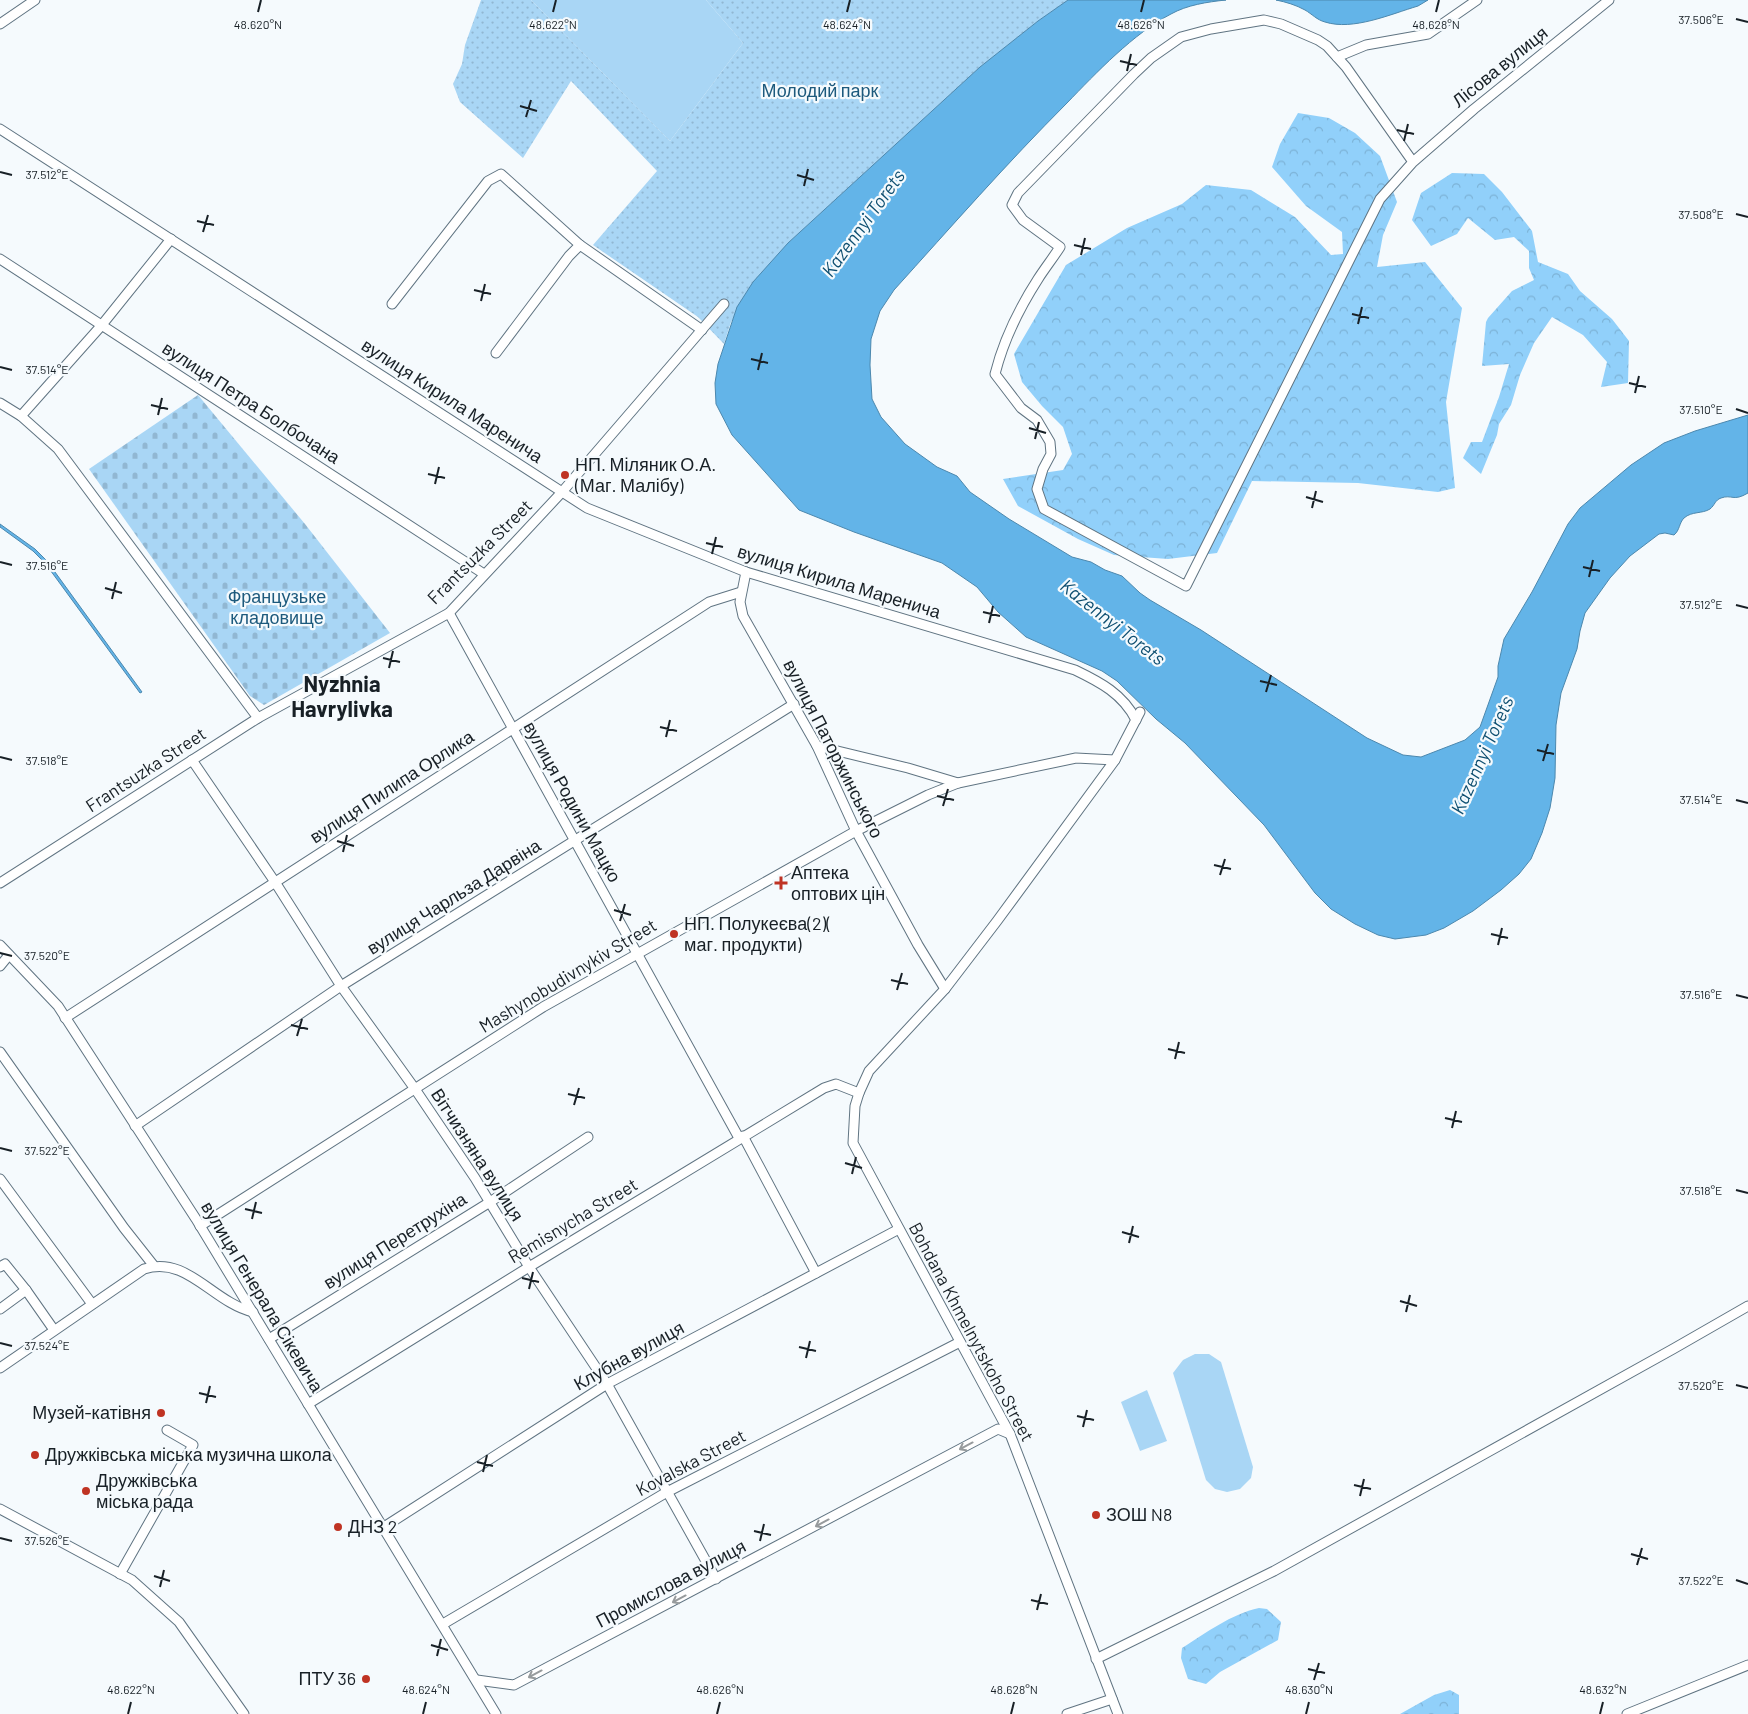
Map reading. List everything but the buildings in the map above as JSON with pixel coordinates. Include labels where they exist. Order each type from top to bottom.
[{"type":"street","points":[[0,24],[35,0]]},
{"type":"street","points":[[1413,162],[1369,98],[1337,57],[1366,45],[1428,34],[1477,0]]},
{"type":"street","name":"Лісова вулиця","points":[[1337,57],[1327,46],[1318,40],[1281,24],[1264,20],[1211,29],[1181,37],[1151,58],[1134,74],[1018,194],[1012,206],[1023,220],[1060,247],[1038,279],[1010,333],[1001,351],[995,374],[1021,408],[1037,420],[1050,442],[1051,454],[1043,468],[1037,489],[1044,509],[1186,586],[1380,199],[1413,162],[1474,108],[1609,0]]},
{"type":"street","name":"вулиця Кирила Маренича","points":[[0,129],[172,238],[587,508],[746,572],[1075,670],[1102,683],[1122,700],[1136,720]]},
{"type":"street","points":[[392,304],[488,182],[501,174],[580,245],[702,330]]},
{"type":"street","points":[[21,416],[101,326],[172,238]]},
{"type":"street","points":[[496,353],[569,256],[580,245]]},
{"type":"street","name":"вулиця Петра Болбочана","points":[[0,259],[484,574]]},
{"type":"street","name":"Frantsuzka Street","points":[[0,883],[258,718],[449,613],[562,492],[724,304]]},
{"type":"street","points":[[0,403],[21,416],[58,449],[258,718]]},
{"type":"street","name":"вулиця Паторжинського","points":[[746,572],[740,602],[744,616],[817,746],[856,831],[918,945],[945,989]]},
{"type":"street","name":"вулиця Пилипа Орлика","points":[[65,1018],[708,602],[741,592]]},
{"type":"street","name":"вулиця Родини Мацко","points":[[449,613],[816,1274]]},
{"type":"street","name":"вулиця Чарльза Дарвіна","points":[[135,1126],[341,986],[794,704]]},
{"type":"street","name":"Bohdana Khmelnytskoho Street","points":[[1118,1714],[1010,1434],[853,1143],[855,1106],[858,1093],[869,1071],[945,989],[1115,760],[1140,712]]},
{"type":"street","points":[[817,746],[908,768],[958,783]]},
{"type":"street","name":"Mashynobudivnykiv Street","points":[[200,1226],[543,1007],[856,831],[928,795],[958,783],[1076,758],[1115,760]]},
{"type":"street","name":"Вітчизняна вулиця","points":[[192,760],[275,882],[341,986],[415,1089],[490,1202],[529,1267],[607,1384],[716,1579]]},
{"type":"street","name":"вулиця Генерала Сікевича","points":[[0,944],[58,1006],[200,1226],[496,1714]]},
{"type":"street","points":[[0,966],[9,955]]},
{"type":"street","points":[[0,1052],[124,1228],[154,1266]]},
{"type":"street","name":"Remisnycha Street","points":[[308,1404],[741,1137],[824,1088],[836,1084],[858,1093]]},
{"type":"street","name":"вулиця Перетрухіна","points":[[269,1339],[490,1202],[588,1137]]},
{"type":"street","points":[[0,1179],[92,1304]]},
{"type":"street","name":"Клубна вулиця","points":[[384,1528],[607,1384],[899,1229]]},
{"type":"street","points":[[2,1262],[26,1290],[54,1330]]},
{"type":"street","points":[[0,1368],[144,1269],[154,1266],[167,1266],[183,1271],[240,1309],[253,1312]]},
{"type":"street","points":[[0,1308],[26,1290]]},
{"type":"street","points":[[1096,1659],[1274,1571],[1748,1306]]},
{"type":"street","name":"Kovalska Street","points":[[443,1624],[667,1492],[960,1342]]},
{"type":"street","name":"Промислова вулиця","points":[[477,1680],[514,1685],[998,1429],[1010,1434]]},
{"type":"street","points":[[120,1574],[193,1445],[167,1430]]},
{"type":"street","points":[[0,1509],[132,1580],[179,1622],[244,1714]]},
{"type":"street","points":[[1627,1714],[1748,1665]]},
{"type":"street","points":[[1068,1714],[1112,1699]]},
{"type":"green space","name":"Молодий парк","points":[[481,0],[531,0],[670,141],[743,43],[706,0],[1068,0],[980,67],[788,243],[731,322],[724,344],[698,317],[593,245],[657,171],[571,81],[523,158],[460,102],[453,84],[462,64],[465,45]]},
{"type":"green space","points":[[531,0],[706,0],[743,43],[670,141]]},
{"type":"green space","points":[[1298,113],[1329,118],[1355,133],[1380,156],[1397,202],[1383,235],[1377,267],[1425,262],[1462,308],[1446,402],[1455,488],[1438,492],[1358,483],[1252,481],[1217,553],[1168,559],[1114,555],[1078,539],[1018,506],[1003,479],[1063,470],[1072,454],[1063,427],[1022,382],[1014,354],[1066,265],[1127,228],[1182,204],[1206,185],[1251,190],[1295,217],[1331,255],[1343,254],[1342,232],[1306,206],[1272,167],[1280,144]]},
{"type":"green space","points":[[1452,173],[1484,174],[1502,192],[1532,231],[1538,262],[1568,274],[1580,291],[1612,319],[1629,341],[1628,383],[1601,387],[1607,362],[1583,335],[1552,317],[1534,343],[1520,375],[1511,405],[1499,424],[1497,435],[1481,474],[1463,458],[1471,442],[1482,442],[1509,364],[1482,366],[1486,322],[1512,291],[1534,280],[1529,268],[1529,251],[1514,237],[1495,240],[1468,218],[1457,234],[1431,246],[1412,220],[1421,193]]},
{"type":"green space","name":"Французьке кладовище","points":[[198,395],[305,524],[390,633],[264,705],[250,696],[89,469]]},
{"type":"green space","points":[[1195,1354],[1209,1354],[1221,1362],[1253,1467],[1251,1478],[1240,1489],[1227,1492],[1215,1489],[1206,1480],[1173,1373],[1183,1360]]},
{"type":"green space","points":[[1147,1390],[1167,1441],[1140,1451],[1121,1402]]},
{"type":"green space","points":[[1259,1608],[1267,1609],[1281,1622],[1278,1640],[1220,1672],[1206,1684],[1188,1679],[1181,1658],[1182,1648],[1229,1619]]},
{"type":"green space","points":[[1450,1690],[1459,1695],[1459,1714],[1400,1714],[1434,1695]]},
{"type":"water","name":"Kazennyi Torets","points":[[1068,0],[1226,0],[1197,4],[1177,11],[1157,22],[1116,54],[979,195],[894,290],[880,311],[871,339],[872,399],[881,417],[905,444],[937,467],[957,476],[970,492],[1009,519],[1072,557],[1091,562],[1105,570],[1122,576],[1150,600],[1201,630],[1367,738],[1403,755],[1421,757],[1465,740],[1480,727],[1498,677],[1498,666],[1504,639],[1532,592],[1568,524],[1580,508],[1631,465],[1664,443],[1695,431],[1748,415],[1748,493],[1739,497],[1721,498],[1710,509],[1687,516],[1682,520],[1674,535],[1659,534],[1630,556],[1610,578],[1585,613],[1577,649],[1561,693],[1556,725],[1555,778],[1550,808],[1531,859],[1519,874],[1501,890],[1473,911],[1444,928],[1426,935],[1395,939],[1378,935],[1355,924],[1331,909],[1315,893],[1264,825],[1185,743],[1156,719],[1117,681],[1102,671],[1026,637],[998,612],[977,587],[942,563],[854,532],[799,510],[732,435],[716,404],[715,383],[718,364],[737,307],[753,282],[788,243],[980,67]]},
{"type":"water","points":[[1276,0],[1428,0],[1418,6],[1384,17],[1360,23],[1336,24],[1322,21],[1305,10]]},
{"type":"water","points":[[0,524],[35,549],[47,561],[142,692],[140,693],[45,563],[33,551],[0,527]]},
{"type":"place","name":"НП. Міляник О.А. (Маг. Малібу)","points":[[565,475]]},
{"type":"place","name":"Аптека оптових цін","points":[[781,883]]},
{"type":"place","name":"НП. Полукеєва(2)( маг. продукти)","points":[[674,934]]},
{"type":"place","name":"Музей-катівня","points":[[161,1413]]},
{"type":"place","name":"Дружківська міська музична школа","points":[[35,1455]]},
{"type":"place","name":"Дружківська міська рада","points":[[86,1491]]},
{"type":"place","name":"ЗОШ N8","points":[[1096,1515]]},
{"type":"place","name":"ДНЗ 2","points":[[338,1527]]},
{"type":"place","name":"ПТУ 36","points":[[366,1679]]},
{"type":"district","name":"Nyzhnia Havrylivka","points":[[342,696]]}]
